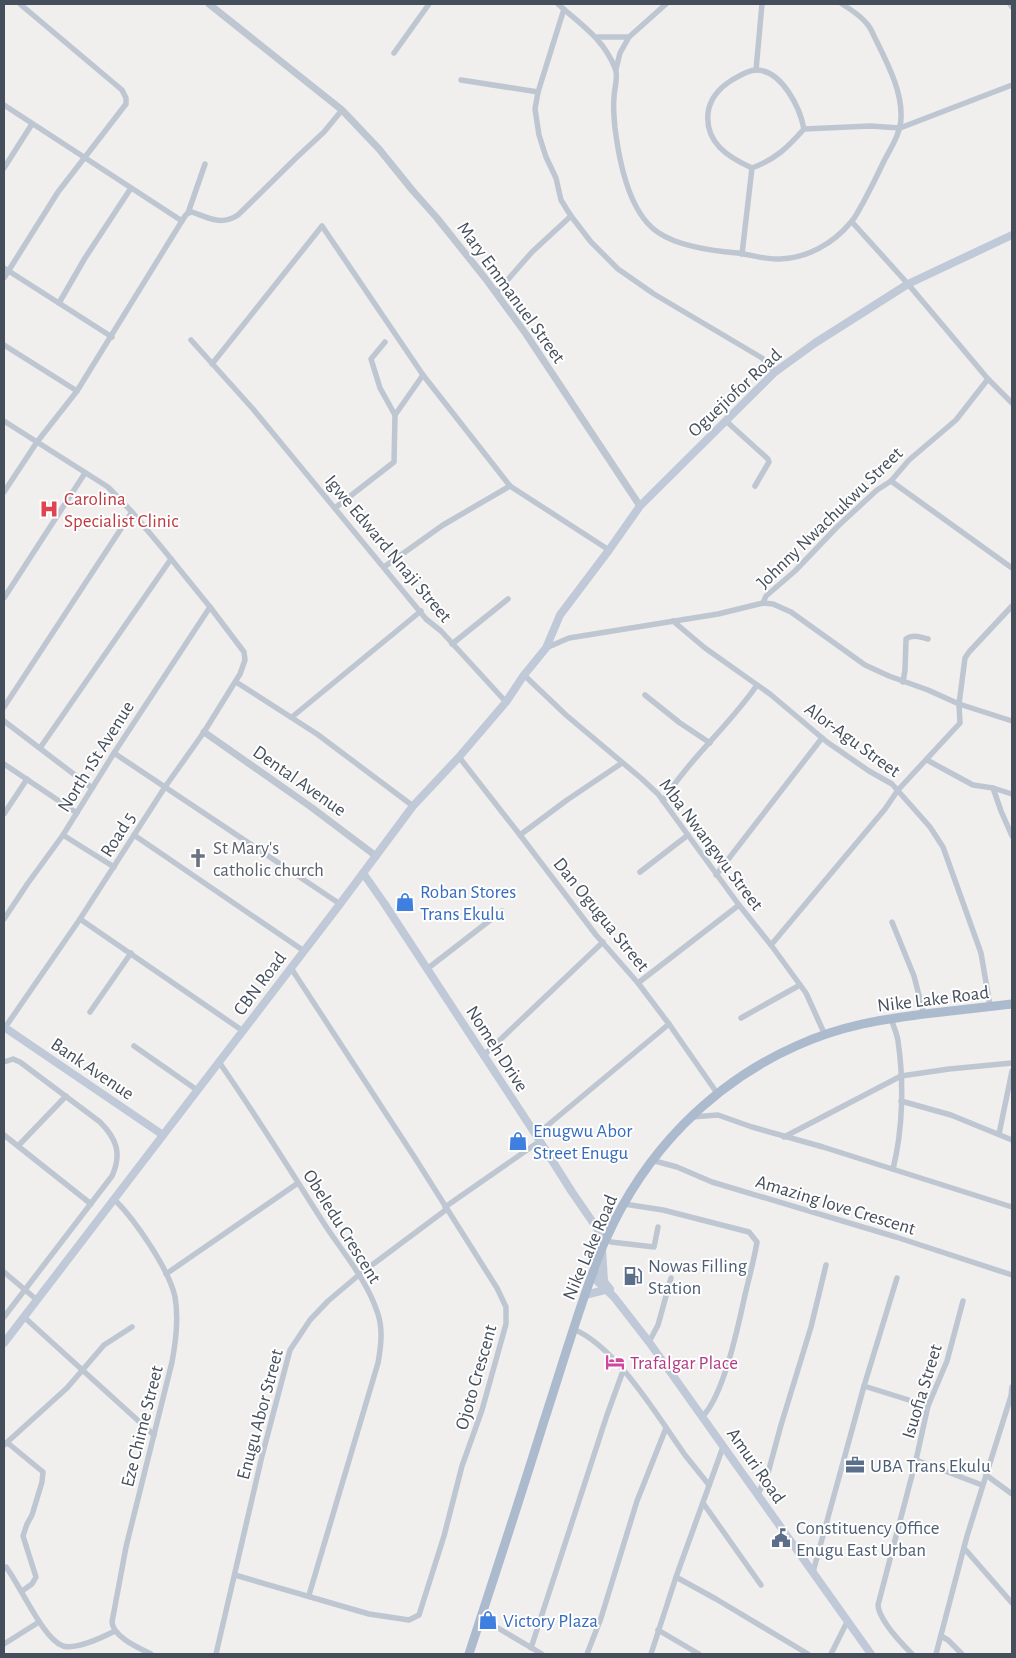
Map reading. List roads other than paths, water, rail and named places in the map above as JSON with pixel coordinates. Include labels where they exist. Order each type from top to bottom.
[{"type":"main road","name":"Oguejiofor Road","points":[[546,648],[560,615],[640,506],[775,372],[815,343],[908,284],[1012,235]]},
{"type":"main road","name":"CBN Road","points":[[4,1343],[292,968],[413,806],[460,757],[506,702],[524,675],[546,648]]},
{"type":"main road","name":"Nomeh Drive","points":[[363,874],[384,903],[605,1240]]},
{"type":"main road","name":"Nike Lake Road","points":[[470,1654],[585,1294],[605,1240],[635,1184],[651,1160],[690,1118],[717,1093],[766,1061],[797,1046],[853,1025],[891,1018],[1012,1004]]},
{"type":"main road","name":"Bank Avenue","points":[[4,1028],[164,1135]]},
{"type":"main road","points":[[585,1294],[605,1285],[602,1249]]},
{"type":"main road","name":"Amuri Road","points":[[593,1273],[613,1293],[614,1297],[703,1416],[723,1447],[871,1654]]},
{"type":"street","points":[[4,278],[6,269],[58,192],[125,108],[126,98],[125,93],[20,4]]},
{"type":"street","points":[[394,53],[429,4]]},
{"type":"street","points":[[558,4],[598,37],[616,70]]},
{"type":"street","points":[[666,4],[629,37],[620,53],[616,70],[615,126],[621,167],[632,199],[644,220],[657,233],[668,238],[710,251],[777,260],[797,258],[814,251],[828,243],[852,222],[900,128],[901,115],[898,97],[884,56],[869,26],[857,14],[842,4]]},
{"type":"street","points":[[756,70],[762,4]]},
{"type":"street","name":"Mary Emmanuel Street","points":[[212,5],[342,110],[379,149],[437,218],[526,334],[640,506]]},
{"type":"street","points":[[564,9],[538,92],[535,109],[539,136],[556,178],[561,200],[591,242],[618,269],[654,294],[762,358],[775,372]]},
{"type":"street","points":[[598,37],[629,37]]},
{"type":"street","points":[[752,168],[734,160],[719,147],[709,134],[707,120],[709,103],[717,91],[745,73],[756,70],[774,77],[781,83],[796,104],[802,116],[804,129]]},
{"type":"street","points":[[461,80],[538,92]]},
{"type":"street","points":[[752,168],[785,150],[804,129],[870,126],[900,128],[1012,85]]},
{"type":"street","points":[[4,105],[182,222]]},
{"type":"street","points":[[188,212],[222,222],[238,215],[324,132],[342,110]]},
{"type":"street","points":[[4,168],[32,124]]},
{"type":"street","points":[[4,492],[37,442],[77,391],[112,337],[188,212],[205,164]]},
{"type":"street","points":[[742,254],[752,168]]},
{"type":"street","points":[[60,303],[86,258],[131,188]]},
{"type":"street","points":[[496,293],[532,252],[571,216]]},
{"type":"street","points":[[852,222],[908,284],[988,379],[1012,403]]},
{"type":"street","points":[[212,364],[322,226],[423,375],[510,486],[609,550]]},
{"type":"street","points":[[6,269],[112,337]]},
{"type":"street","name":"Igwe Edward Nnaji Street","points":[[191,340],[253,409],[426,619],[435,625],[506,702]]},
{"type":"street","points":[[335,508],[394,462],[395,415],[380,388],[371,359],[385,342]]},
{"type":"street","points":[[4,345],[77,391]]},
{"type":"street","points":[[395,415],[423,375]]},
{"type":"street","name":"Johnny Nwachukwu Street","points":[[546,648],[569,638],[718,614],[763,603],[766,596],[795,571],[838,526],[877,490],[891,480],[909,460],[956,420],[988,379]]},
{"type":"street","points":[[4,421],[108,487],[132,512],[210,607]]},
{"type":"street","points":[[726,421],[768,459],[769,462],[754,486]]},
{"type":"street","points":[[4,598],[85,473]]},
{"type":"street","points":[[891,480],[1012,568]]},
{"type":"street","points":[[384,568],[444,525],[510,486]]},
{"type":"street","points":[[4,707],[132,512]]},
{"type":"street","points":[[40,748],[171,559]]},
{"type":"street","points":[[452,644],[508,599]]},
{"type":"street","points":[[763,603],[783,608],[866,664],[903,682],[1012,722]]},
{"type":"street","points":[[771,944],[885,809],[898,790],[960,722],[959,704],[965,658],[1012,606]]},
{"type":"street","name":"Road 5","points":[[4,1028],[80,919],[165,787],[236,682],[245,660],[244,652],[210,607]]},
{"type":"street","name":"North 1St Avenue","points":[[4,920],[63,835],[114,753],[210,607]]},
{"type":"street","points":[[292,717],[421,611]]},
{"type":"street","name":"Alor-Agu Street","points":[[673,621],[704,648],[757,685],[822,738],[869,771],[892,784],[930,827],[944,847],[981,953],[990,1006]]},
{"type":"street","points":[[903,682],[906,639],[909,636],[928,639]]},
{"type":"street","name":"Mba Nwangwu Street","points":[[524,675],[566,715],[642,779],[663,801],[739,906],[771,944],[806,993],[825,1035]]},
{"type":"street","points":[[236,682],[292,717],[413,806]]},
{"type":"street","points":[[663,801],[691,764],[744,704],[757,685]]},
{"type":"street","points":[[645,695],[680,723],[710,743]]},
{"type":"street","points":[[4,721],[92,788]]},
{"type":"street","name":"Dental Avenue","points":[[204,732],[311,807],[376,856]]},
{"type":"street","points":[[716,874],[822,738]]},
{"type":"street","points":[[114,753],[340,904]]},
{"type":"street","name":"Dan Ogugua Street","points":[[460,757],[602,942],[638,982],[717,1093]]},
{"type":"street","points":[[927,760],[973,784],[1012,794]]},
{"type":"street","points":[[520,834],[622,763]]},
{"type":"street","points":[[4,764],[76,812]]},
{"type":"street","points":[[4,814],[27,779]]},
{"type":"street","points":[[993,788],[1000,811],[1012,836]]},
{"type":"street","points":[[63,835],[114,867]]},
{"type":"street","points":[[134,835],[304,951]]},
{"type":"street","points":[[640,872],[688,835]]},
{"type":"street","points":[[638,982],[739,906]]},
{"type":"street","points":[[427,969],[502,911]]},
{"type":"street","points":[[80,919],[243,1031]]},
{"type":"street","points":[[892,922],[914,976],[924,1015]]},
{"type":"street","points":[[483,1056],[602,942]]},
{"type":"street","points":[[90,1012],[131,953]]},
{"type":"street","name":"Ojoto Crescent","points":[[235,1575],[369,1614],[402,1620],[415,1618],[422,1609],[444,1536],[462,1466],[495,1363],[507,1316],[505,1302],[497,1288],[292,968]]},
{"type":"street","points":[[741,1018],[800,985]]},
{"type":"street","points":[[891,1018],[898,1039],[901,1101],[899,1137],[893,1169]]},
{"type":"street","name":"Enugu Abor Street","points":[[216,1654],[262,1456],[289,1352],[314,1315],[360,1274],[538,1138],[669,1024]]},
{"type":"street","points":[[134,1046],[197,1090]]},
{"type":"street","points":[[4,1062],[10,1059],[16,1060],[66,1096],[108,1131],[115,1142],[117,1166],[112,1176],[4,1317]]},
{"type":"street","name":"Obeledu Crescent","points":[[219,1062],[360,1274],[378,1316],[381,1330],[380,1350],[309,1595]]},
{"type":"street","points":[[784,1137],[900,1076],[949,1068],[1012,1063]]},
{"type":"street","points":[[999,1134],[1012,1071]]},
{"type":"street","points":[[18,1146],[66,1096]]},
{"type":"street","points":[[901,1101],[951,1115],[1012,1140]]},
{"type":"street","points":[[690,1118],[718,1115],[752,1128],[893,1169],[1012,1207]]},
{"type":"street","points":[[4,1135],[91,1204]]},
{"type":"street","name":"Amazing love Crescent","points":[[651,1160],[712,1182],[896,1237],[1012,1276]]},
{"type":"street","points":[[166,1274],[298,1183]]},
{"type":"street","name":"Eze Chime Street","points":[[39,1622],[62,1646],[96,1640],[108,1635],[114,1629],[120,1572],[172,1362],[177,1326],[175,1298],[166,1274],[141,1232],[115,1200]]},
{"type":"street","points":[[624,1204],[663,1210],[749,1232],[757,1242],[740,1318],[727,1363],[713,1403],[703,1416]]},
{"type":"street","points":[[605,1240],[654,1247],[658,1227]]},
{"type":"street","points":[[758,1494],[768,1473],[811,1327],[826,1264]]},
{"type":"street","points":[[4,1272],[37,1300]]},
{"type":"street","points":[[649,1342],[658,1324],[672,1278]]},
{"type":"street","points":[[813,1572],[864,1386],[897,1278]]},
{"type":"street","name":"Isuofia Street","points":[[912,1654],[890,1628],[880,1613],[878,1605],[916,1460],[928,1406],[946,1361],[963,1301]]},
{"type":"street","points":[[24,1317],[154,1434]]},
{"type":"street","points":[[4,1444],[49,1406],[77,1378],[104,1345],[132,1327]]},
{"type":"street","points":[[573,1330],[584,1334],[611,1356],[709,1485]]},
{"type":"street","points":[[531,1648],[623,1371]]},
{"type":"street","points":[[864,1386],[928,1406]]},
{"type":"street","points":[[936,1654],[982,1485],[1012,1397],[1012,1387]]},
{"type":"street","points":[[587,1654],[601,1618],[637,1500],[666,1428]]},
{"type":"street","points":[[4,1444],[8,1444],[43,1472],[42,1482],[32,1515],[23,1536],[36,1578],[32,1584],[22,1591]]},
{"type":"street","points":[[651,1654],[676,1577],[723,1447]]},
{"type":"street","points":[[916,1460],[982,1485]]},
{"type":"street","points":[[986,1475],[1012,1494]]},
{"type":"street","points":[[703,1504],[761,1585]]},
{"type":"street","points":[[964,1548],[1012,1604]]},
{"type":"street","points":[[4,1567],[6,1567],[22,1591],[39,1622],[4,1644]]},
{"type":"street","points":[[676,1577],[808,1654]]},
{"type":"street","points":[[481,1618],[542,1654]]},
{"type":"street","points":[[831,1654],[847,1622]]},
{"type":"street","points":[[114,1629],[132,1644],[151,1654]]},
{"type":"street","points":[[658,1630],[699,1654]]},
{"type":"street","points":[[941,1636],[948,1640],[962,1654]]},
{"type":"place","name":"Carolina Specialist Clinic","points":[[49,509]]},
{"type":"place","name":"St Mary's catholic church","points":[[198,858]]},
{"type":"place","name":"Roban Stores Trans Ekulu","points":[[405,902]]},
{"type":"place","name":"Enugwu Abor Street Enugu","points":[[518,1141]]},
{"type":"place","name":"Nowas Filling Station","points":[[633,1276]]},
{"type":"place","name":"Trafalgar Place","points":[[615,1362]]},
{"type":"place","name":"UBA Trans Ekulu","points":[[855,1465]]},
{"type":"place","name":"Constituency Office Enugu East Urban","points":[[781,1538]]},
{"type":"place","name":"Victory Plaza","points":[[488,1620]]}]
